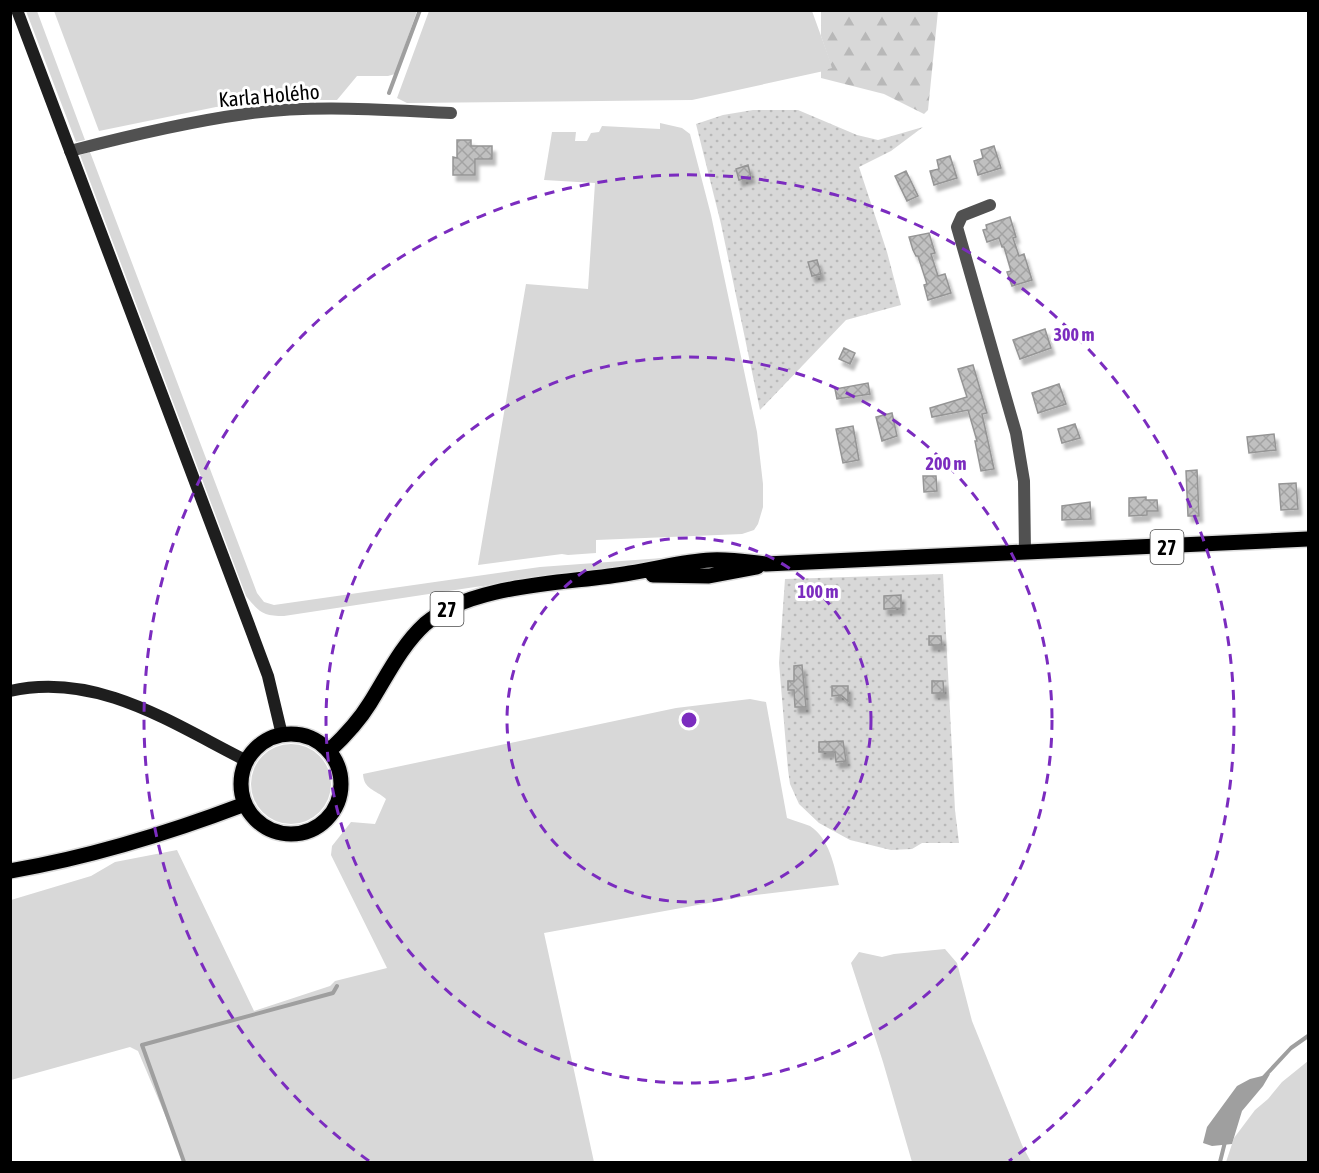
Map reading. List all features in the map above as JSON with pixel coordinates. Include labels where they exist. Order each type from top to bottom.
[{"type":"main road","points":[[17,10],[268,676],[282,735]]},
{"type":"main road","name":"27","points":[[329,751],[362,715],[409,641],[425,624],[445,610],[509,590],[629,574],[709,576],[766,564],[1308,539]]},
{"type":"main road","points":[[10,691],[30,687],[60,686],[104,693],[140,708],[247,761]]},
{"type":"main road","points":[[293,734],[317,741],[329,751],[339,769],[341,790],[333,813],[316,828],[298,834],[273,831],[257,820],[245,804],[241,780],[247,761],[261,744],[282,735],[293,734]]},
{"type":"main road","points":[[10,871],[119,847],[192,824],[245,804]]},
{"type":"street","name":"Karla Holého","points":[[70,151],[131,135],[246,113],[303,109],[451,112]]},
{"type":"street","points":[[990,205],[962,216],[957,227],[1016,433],[1024,481],[1025,552]]},
{"type":"green space","points":[[26,11],[37,11],[85,140],[76,142]]},
{"type":"green space","points":[[54,11],[417,11],[395,74],[357,76],[337,100],[295,100],[216,107],[99,131]]},
{"type":"green space","points":[[429,11],[812,11],[833,69],[692,100],[407,103],[397,98]]},
{"type":"green space","points":[[821,11],[938,11],[928,110],[924,114],[884,94],[821,78],[821,71],[832,68],[821,36]]},
{"type":"green space","points":[[753,110],[798,110],[857,135],[878,140],[923,127],[891,151],[859,167],[887,252],[901,305],[846,320],[760,410],[721,224],[696,124],[723,115]]},
{"type":"green space","points":[[660,123],[682,128],[690,134],[711,215],[757,432],[763,484],[763,507],[758,524],[754,530],[742,534],[596,540],[596,553],[562,554],[478,565],[526,284],[588,289],[595,183],[544,180],[552,132],[576,132],[575,141],[587,141],[591,133],[599,132],[602,126],[660,129]]},
{"type":"green space","points":[[90,152],[257,593],[264,602],[274,605],[540,567],[676,557],[646,566],[475,587],[284,616],[262,612],[246,596],[80,155]]},
{"type":"green space","points":[[943,574],[955,810],[959,843],[922,843],[912,849],[891,850],[850,840],[819,823],[799,804],[790,784],[779,663],[785,579]]},
{"type":"green space","points":[[750,699],[766,702],[787,818],[810,826],[822,837],[830,852],[839,885],[747,896],[544,933],[594,1162],[185,1162],[138,1051],[130,1047],[11,1080],[11,900],[91,876],[115,862],[177,850],[254,1011],[330,986],[335,981],[387,968],[331,855],[332,846],[351,822],[375,824],[386,799],[365,783],[363,774],[676,708]]},
{"type":"green space","points":[[291,744],[306,747],[319,756],[328,769],[331,784],[328,799],[319,812],[306,821],[291,824],[276,821],[263,812],[254,799],[251,784],[254,769],[263,756],[276,747]]},
{"type":"green space","points":[[945,949],[957,963],[972,1021],[1031,1162],[912,1162],[851,963],[859,952],[882,957]]},
{"type":"green space","points":[[1308,1061],[1308,1162],[1226,1162],[1234,1138],[1255,1110],[1282,1082]]},
{"type":"shaded area","points":[[1270,1074],[1242,1111],[1232,1144],[1212,1146],[1203,1143],[1207,1127],[1237,1086],[1250,1079]]},
{"type":"building","points":[[457,140],[471,140],[471,146],[492,146],[492,159],[475,159],[475,175],[453,175],[453,157],[457,158]]},
{"type":"building","points":[[994,146],[1001,168],[978,175],[974,161],[983,158],[981,150]]},
{"type":"building","points":[[950,156],[957,178],[934,185],[930,171],[939,169],[937,160]]},
{"type":"building","points":[[748,165],[751,177],[739,180],[736,169]]},
{"type":"building","points":[[906,171],[918,196],[907,201],[895,176]]},
{"type":"building","points":[[1010,217],[1019,256],[1024,254],[1032,280],[1012,286],[1007,272],[1011,271],[1004,247],[999,238],[987,242],[983,230],[987,229],[986,225]]},
{"type":"building","points":[[929,233],[935,253],[931,254],[938,276],[945,274],[951,293],[928,300],[924,285],[927,284],[909,237]]},
{"type":"building","points":[[817,260],[821,274],[812,276],[808,262]]},
{"type":"building","points":[[1045,329],[1051,348],[1020,359],[1013,340]]},
{"type":"building","points":[[844,348],[855,353],[850,364],[839,359]]},
{"type":"building","points":[[973,365],[987,413],[982,414],[994,469],[981,471],[975,441],[977,441],[968,410],[932,417],[930,408],[967,397],[958,369]]},
{"type":"building","points":[[868,383],[870,394],[837,399],[835,389]]},
{"type":"building","points":[[1059,384],[1066,404],[1038,413],[1032,393]]},
{"type":"building","points":[[892,413],[897,436],[882,441],[876,417]]},
{"type":"building","points":[[1075,424],[1080,438],[1062,443],[1058,429]]},
{"type":"building","points":[[853,426],[859,460],[843,463],[836,429]]},
{"type":"building","points":[[1274,434],[1276,450],[1249,453],[1247,437]]},
{"type":"building","points":[[1197,470],[1199,516],[1188,516],[1186,471]]},
{"type":"building","points":[[923,476],[936,476],[937,491],[924,492]]},
{"type":"building","points":[[1296,483],[1298,509],[1281,510],[1279,484]]},
{"type":"building","points":[[1146,497],[1146,500],[1157,500],[1158,511],[1147,511],[1147,515],[1129,516],[1129,498]]},
{"type":"building","points":[[1090,502],[1091,519],[1062,520],[1062,506]]},
{"type":"building","points":[[901,595],[901,608],[884,609],[884,596]]},
{"type":"building","points":[[929,636],[941,636],[942,645],[929,645]]},
{"type":"building","points":[[802,665],[806,707],[795,707],[794,690],[788,690],[788,681],[794,681],[794,666]]},
{"type":"building","points":[[932,681],[943,681],[944,693],[932,693]]},
{"type":"building","points":[[832,686],[848,686],[848,701],[841,695],[832,696]]},
{"type":"building","points":[[843,741],[846,761],[836,762],[835,752],[819,752],[819,742]]},
{"type":"waterway","points":[[389,93],[420,10]]},
{"type":"waterway","points":[[184,1162],[142,1045],[333,993],[337,986]]},
{"type":"waterway","points":[[1263,1078],[1291,1048],[1308,1036]]},
{"type":"waterway","points":[[1220,1162],[1225,1142]]}]
